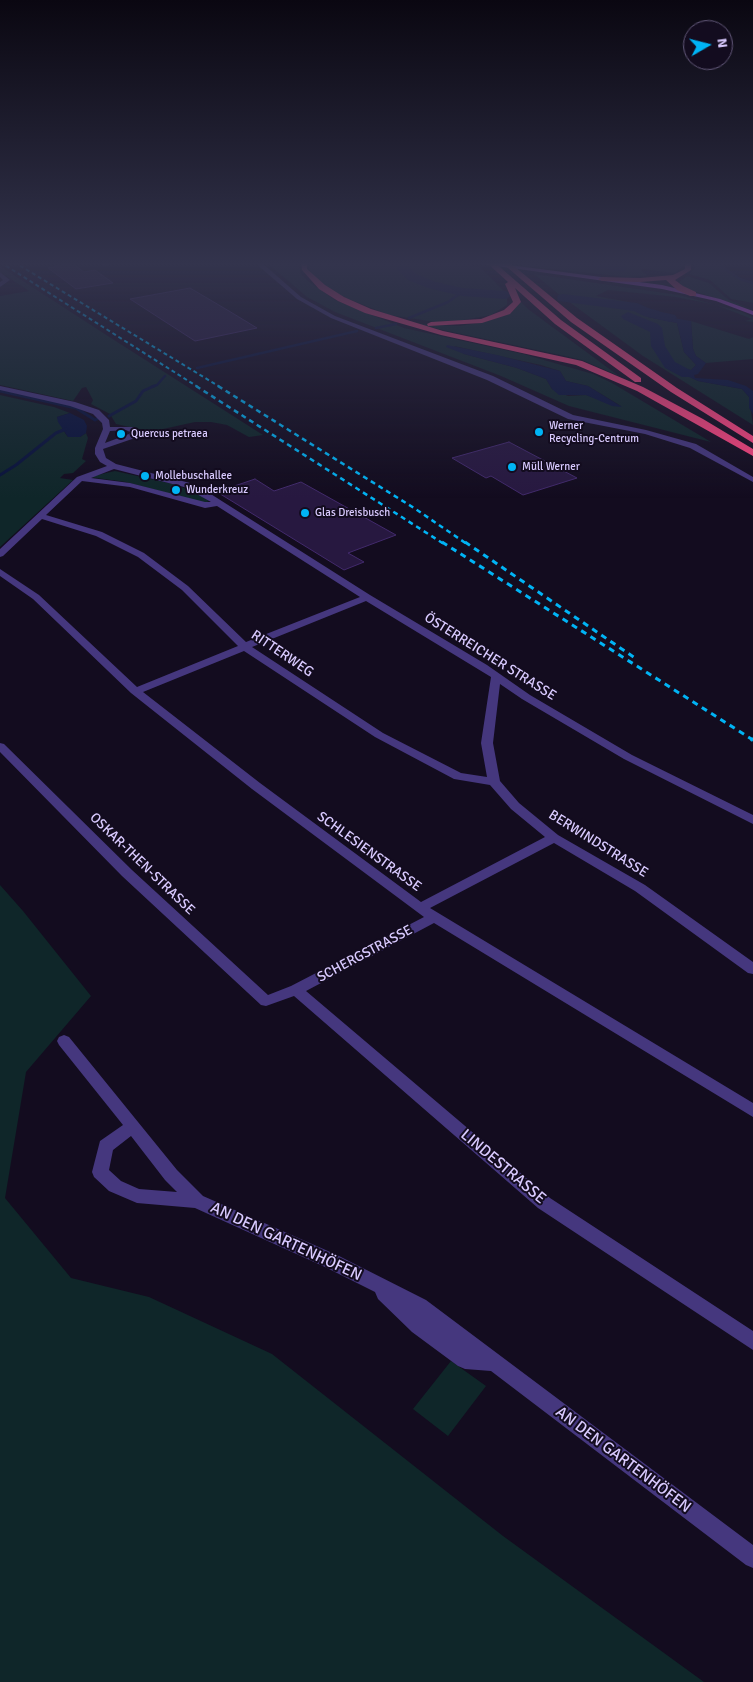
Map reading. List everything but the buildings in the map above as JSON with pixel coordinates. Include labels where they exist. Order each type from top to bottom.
[{"type":"highway","points":[[476,340],[579,363],[620,379],[700,421],[753,453]]},
{"type":"highway","points":[[583,340],[700,421]]},
{"type":"highway","points":[[603,340],[674,390],[753,440]]},
{"type":"street","points":[[395,340],[490,378],[571,417],[664,436],[693,446],[753,480]]},
{"type":"street","points":[[0,388],[84,407],[102,416],[106,422],[107,429],[99,448],[99,454],[103,460],[113,466]]},
{"type":"street","points":[[571,417],[572,427],[594,422]]},
{"type":"street","points":[[99,448],[132,436],[134,432],[126,428],[107,429]]},
{"type":"street","points":[[0,554],[80,479],[113,466]]},
{"type":"street","name":"ÖSTERREICHER STRASSE","points":[[113,466],[187,485],[483,667],[526,697],[628,757],[753,820]]},
{"type":"street","points":[[80,479],[130,484],[205,505],[219,503]]},
{"type":"street","name":"RITTERWEG","points":[[40,516],[98,534],[141,555],[184,588],[245,647],[379,735],[458,776],[494,782]]},
{"type":"street","name":"SCHLESIENSTRASSE","points":[[0,572],[36,597],[135,691],[256,786],[420,908],[753,1111]]},
{"type":"street","points":[[135,691],[367,597]]},
{"type":"street","points":[[494,782],[487,743],[496,677]]},
{"type":"street","name":"OSKAR-THEN-STRASSE","points":[[0,746],[127,873],[266,1001],[296,990]]},
{"type":"street","name":"BERWINDSTRASSE","points":[[494,782],[515,806],[554,838],[640,888],[753,969]]},
{"type":"street","name":"SCHERGSTRASSE","points":[[420,908],[554,838]]},
{"type":"street","name":"SCHERGSTRASSE","points":[[296,990],[434,917]]},
{"type":"street","name":"LINDESTRASSE","points":[[296,990],[544,1203],[753,1341]]},
{"type":"street","name":"AN DEN GARTENHÖFEN","points":[[64,1040],[171,1175],[197,1202]]},
{"type":"street","name":"AN DEN GARTENHÖFEN","points":[[133,1126],[106,1146],[100,1172],[115,1186],[137,1196],[197,1202],[331,1261],[420,1306],[753,1558]]},
{"type":"green space","points":[[0,340],[115,340],[263,435],[249,437],[227,425],[211,422],[195,422],[154,431],[143,430],[116,424],[110,414],[91,404],[93,400],[86,387],[82,388],[73,401],[0,385]]},
{"type":"green space","points":[[409,340],[461,340],[523,354],[593,374],[612,383],[711,442],[569,406],[501,376]],"holes":[[[454,346],[560,371],[566,381],[588,386],[621,406],[586,395],[568,396],[552,389],[546,379],[517,368],[464,354]]]},
{"type":"green space","points":[[492,340],[571,340],[619,376],[582,360]]},
{"type":"green space","points":[[622,340],[681,340],[684,352],[696,365],[691,370],[676,369],[698,381],[742,389],[749,397],[753,425],[643,356]]},
{"type":"green space","points":[[692,340],[753,340],[753,359],[706,363],[696,356]]},
{"type":"green space","points":[[0,395],[54,407],[70,413],[57,417],[65,433],[68,437],[80,437],[86,433],[88,438],[82,459],[86,461],[73,473],[64,474],[60,478],[73,480],[0,547]]},
{"type":"green space","points":[[115,471],[173,484],[195,492],[209,501],[205,503],[126,482],[89,477]]},
{"type":"green space","points":[[0,885],[91,996],[26,1072],[5,1198],[71,1278],[149,1297],[272,1354],[503,1536],[704,1682],[0,1682]]},
{"type":"green space","points":[[451,1361],[486,1386],[448,1436],[413,1409]]},
{"type":"shaded area","points":[[681,340],[692,340],[696,356],[706,363],[698,374],[694,375],[695,378],[728,380],[746,386],[753,391],[753,414],[749,408],[749,397],[742,389],[698,381],[680,373],[675,368],[691,370],[696,365],[684,352]]},
{"type":"shaded area","points":[[447,345],[560,371],[566,381],[588,386],[622,407],[612,406],[586,395],[559,395],[552,389],[546,379],[517,368],[464,354],[446,347]]},
{"type":"shaded area","points":[[70,413],[84,420],[87,426],[86,433],[80,437],[68,437],[58,422],[57,417]]},
{"type":"waterway","points":[[197,368],[316,340]]},
{"type":"waterway","points":[[658,340],[658,346],[670,365],[687,374]]},
{"type":"waterway","points":[[154,386],[165,376]]},
{"type":"waterway","points":[[109,416],[136,401],[143,391],[154,386]]},
{"type":"waterway","points":[[0,391],[76,408],[95,420],[97,419]]},
{"type":"waterway","points":[[0,475],[16,465],[56,433],[66,429]]},
{"type":"railway","points":[[124,340],[198,387]]},
{"type":"railway","points":[[143,340],[220,387]]},
{"type":"railway","points":[[196,386],[444,544]]},
{"type":"railway","points":[[218,386],[414,508],[467,544]]},
{"type":"railway","points":[[442,542],[753,740],[751,739]]},
{"type":"railway","points":[[465,542],[635,658]]},
{"type":"place","name":"Werner Recycling-Centrum","points":[[539,432]]},
{"type":"place","name":"Quercus petraea","points":[[121,434]]},
{"type":"place","name":"Müll Werner","points":[[512,467]]},
{"type":"place","name":"Mollebuschallee","points":[[145,476]]},
{"type":"place","name":"Wunderkreuz","points":[[176,490]]},
{"type":"place","name":"Glas Dreisbusch","points":[[305,513]]}]
